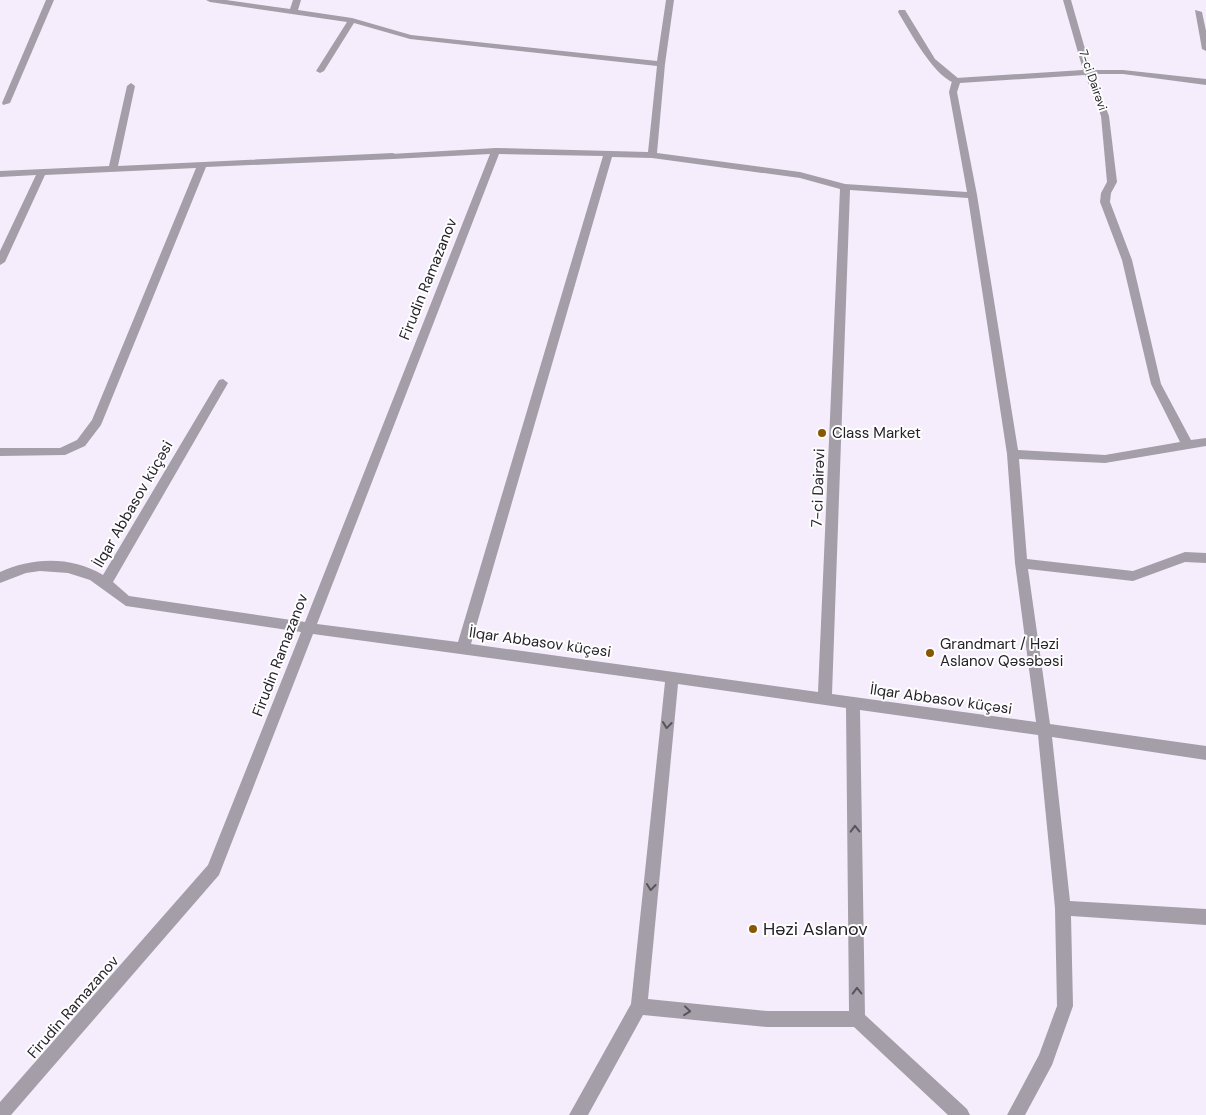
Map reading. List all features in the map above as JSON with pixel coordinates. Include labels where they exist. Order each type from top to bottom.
[{"type":"street","points":[[6,103],[50,0]]},
{"type":"street","points":[[210,0],[352,20],[410,37],[661,64]]},
{"type":"street","points":[[293,12],[297,0]]},
{"type":"street","points":[[652,156],[661,64],[670,0]]},
{"type":"street","name":"7-ci Dairəvi","points":[[1068,0],[1088,72],[1105,116],[1112,182],[1106,193],[1105,202],[1127,260],[1156,384],[1187,444]]},
{"type":"street","points":[[902,12],[932,61],[956,81],[992,77],[1123,72],[1206,82]]},
{"type":"street","points":[[1198,12],[1206,49]]},
{"type":"street","points":[[320,71],[352,20]]},
{"type":"street","points":[[956,81],[953,92],[972,195],[1014,454],[1021,563],[1044,730],[1064,908],[1065,1006],[1046,1059],[1016,1115]]},
{"type":"street","points":[[113,169],[131,86]]},
{"type":"street","points":[[0,174],[496,151],[609,153],[652,156],[800,175],[845,187],[972,195]]},
{"type":"street","name":"Firudin Ramazanov","points":[[0,1115],[214,870],[496,151]]},
{"type":"street","points":[[463,648],[609,153]]},
{"type":"street","points":[[0,452],[61,452],[81,443],[97,422],[202,165]]},
{"type":"street","points":[[0,262],[42,172]]},
{"type":"street","name":"7-ci Dairəvi","points":[[825,699],[845,187]]},
{"type":"street","name":"İlqar Abbasov küçəsi","points":[[223,383],[115,564],[106,583],[126,601],[1206,753]]},
{"type":"street","points":[[1014,454],[1105,459],[1206,442]]},
{"type":"street","points":[[1021,563],[1133,576],[1185,557],[1206,558]]},
{"type":"street","points":[[0,578],[28,568],[63,566],[94,574],[106,583]]},
{"type":"street","points":[[578,1115],[639,1006],[672,677]]},
{"type":"street","points":[[853,704],[857,1019]]},
{"type":"street","points":[[1064,908],[1206,917]]},
{"type":"street","points":[[639,1006],[767,1019],[857,1019],[961,1115]]},
{"type":"place","name":"Class Market","points":[[822,433]]},
{"type":"place","name":"Grandmart / Həzi Aslanov Qəsəbəsi","points":[[930,653]]},
{"type":"place","name":"Həzi Aslanov","points":[[753,929]]}]
